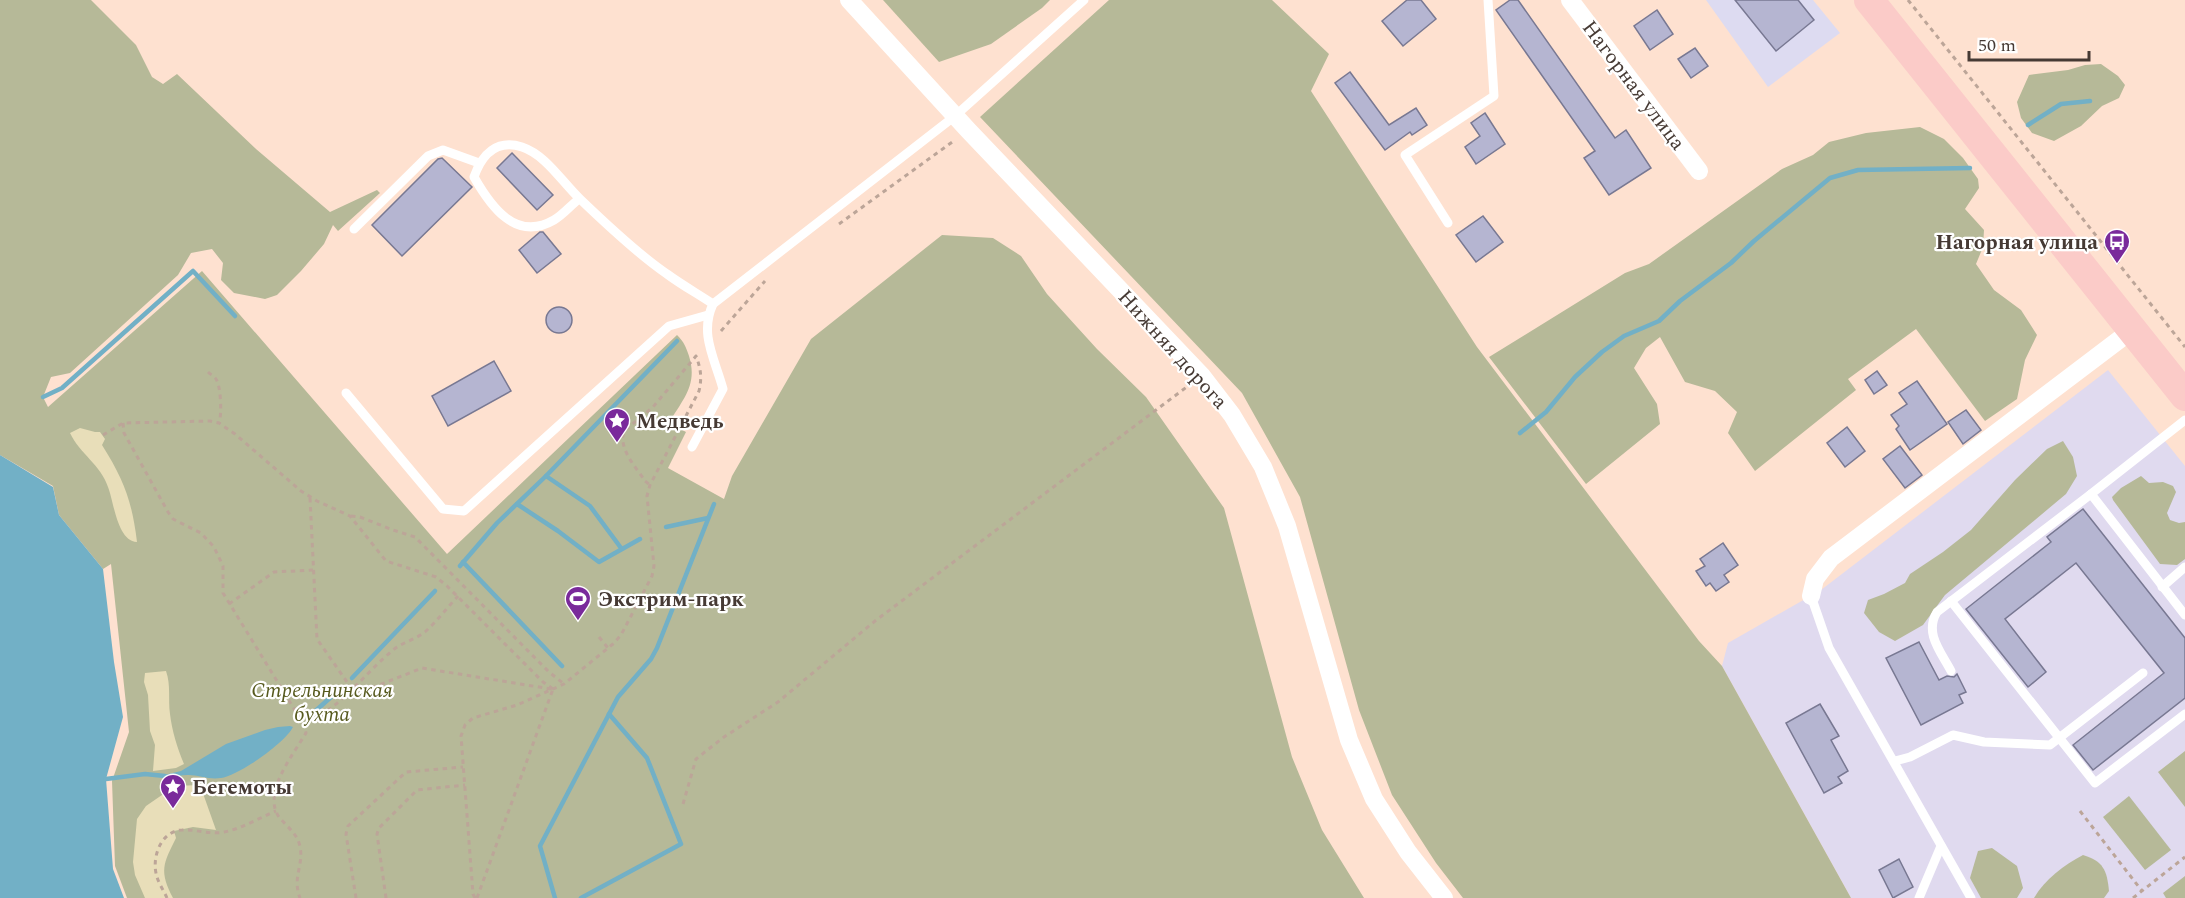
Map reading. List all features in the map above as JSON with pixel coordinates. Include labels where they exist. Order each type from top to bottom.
[{"type":"main road","points":[[1869,0],[2185,396]]},
{"type":"main road","points":[[1890,0],[2185,371]]},
{"type":"street","name":"Нижняя дорога","points":[[849,0],[955,116],[1202,376],[1232,415],[1263,467],[1287,526],[1349,740],[1374,799],[1408,852],[1444,898]]},
{"type":"street","name":"Нагорная улица","points":[[1570,0],[1699,171]]},
{"type":"street","points":[[1810,596],[1815,579],[1831,558],[2132,330]]},
{"type":"lane","points":[[688,445],[723,389],[706,330],[708,315],[713,304],[955,116],[1084,0]]},
{"type":"lane","points":[[1448,223],[1405,155],[1494,96],[1488,0]]},
{"type":"lane","points":[[579,199],[555,220],[527,228],[512,223],[486,196],[474,177],[479,163],[494,148],[507,144],[524,148],[546,163],[579,199],[665,273],[713,304]]},
{"type":"lane","points":[[354,229],[428,156],[443,150],[479,163]]},
{"type":"lane","points":[[346,393],[443,509],[464,511],[669,326],[708,315]]},
{"type":"lane","points":[[1952,671],[1932,637],[1931,626],[1937,612],[2185,420]]},
{"type":"lane","points":[[2091,494],[2185,615]]},
{"type":"lane","points":[[2163,587],[2185,567]]},
{"type":"lane","points":[[1810,596],[1829,648],[1971,898]]},
{"type":"lane","points":[[1951,601],[2095,783],[2185,714]]},
{"type":"lane","points":[[1895,761],[1910,758],[1953,735],[1984,741],[2049,745],[2143,673]]},
{"type":"lane","points":[[1919,898],[1941,846]]},
{"type":"path","points":[[1908,0],[2185,347]]},
{"type":"path","points":[[832,228],[962,136]]},
{"type":"path","points":[[721,330],[769,277]]},
{"type":"path","points":[[476,898],[473,894],[461,736],[465,725],[468,721],[482,715],[517,705],[564,684],[621,635],[652,576],[654,566],[647,496],[650,484],[699,391],[702,381],[696,356],[661,398],[624,432],[622,437],[624,448],[645,481],[650,484]]},
{"type":"path","points":[[208,372],[217,379],[219,386],[221,417],[219,423]]},
{"type":"path","points":[[683,804],[696,759],[724,737],[778,702],[875,621],[1195,381]]},
{"type":"path","points":[[103,435],[123,423],[210,421],[219,423],[310,498],[350,516],[360,517],[416,537],[549,672],[564,684]]},
{"type":"path","points":[[123,423],[124,434],[173,519],[201,532],[214,547],[223,566],[223,593],[304,724],[306,733],[274,789],[273,797],[276,811],[299,843],[301,855],[297,884],[300,898]]},
{"type":"path","points":[[675,438],[688,445]]},
{"type":"path","points":[[310,498],[317,639],[352,690],[359,693],[422,668],[553,689]]},
{"type":"path","points":[[350,516],[386,561],[436,577],[458,596],[543,682],[553,689]]},
{"type":"path","points":[[229,604],[274,572],[313,570]]},
{"type":"path","points":[[304,724],[319,718],[350,694],[395,648],[425,632],[458,596]]},
{"type":"path","points":[[599,637],[608,648]]},
{"type":"path","points":[[476,898],[553,689]]},
{"type":"path","points":[[356,898],[346,834],[348,826],[406,772],[463,767]]},
{"type":"path","points":[[386,898],[377,834],[379,828],[417,790],[465,785]]},
{"type":"path","points":[[167,898],[157,878],[155,862],[159,845],[170,835],[182,830],[227,832],[276,811]]},
{"type":"path","points":[[2080,811],[2142,891]]},
{"type":"path","points":[[2133,898],[2185,857]]},
{"type":"shaded area","points":[[1706,0],[1813,0],[1840,33],[1768,87]]},
{"type":"shaded area","points":[[2108,370],[2185,466],[2185,898],[1851,898],[1722,666],[1728,643],[1821,590]]},
{"type":"green space","name":"Стрельнинская бухта","points":[[0,0],[91,0],[136,45],[152,77],[163,84],[177,74],[256,149],[330,212],[377,190],[380,193],[338,231],[333,225],[324,244],[301,271],[277,295],[265,299],[234,293],[221,280],[223,263],[212,249],[191,253],[178,275],[70,373],[51,377],[43,397],[48,407],[202,271],[447,554],[677,335],[688,353],[692,375],[688,391],[669,423],[686,432],[668,468],[724,499],[732,476],[811,339],[942,235],[993,238],[1021,256],[1047,294],[1097,349],[1146,397],[1224,508],[1292,757],[1322,830],[1364,898],[127,898],[115,866],[112,781],[129,732],[111,564],[103,569],[59,515],[53,486],[0,455]]},
{"type":"green space","points":[[883,0],[1050,0],[991,44],[939,62]]},
{"type":"green space","points":[[1109,0],[1272,0],[1329,54],[1311,91],[1477,347],[1699,641],[1722,666],[1851,898],[1463,898],[1436,863],[1392,795],[1359,710],[1300,497],[1242,393],[980,117]]},
{"type":"green space","points":[[2101,64],[2118,76],[2125,85],[2119,98],[2102,106],[2081,126],[2054,141],[2032,133],[2021,118],[2017,102],[2029,75]]},
{"type":"green space","points":[[1920,127],[1944,139],[1963,158],[1978,179],[1979,188],[1965,209],[1984,230],[1983,247],[1976,264],[1994,290],[2021,310],[2037,335],[2025,360],[2017,399],[1985,421],[1916,329],[1848,379],[1856,390],[1755,471],[1728,433],[1737,412],[1715,391],[1685,382],[1660,337],[1646,348],[1634,368],[1657,404],[1660,424],[1586,484],[1489,357],[1625,273],[1649,264],[1782,169],[1813,155],[1829,142],[1866,133]]},
{"type":"green space","points":[[2063,441],[2073,457],[2077,476],[2066,494],[1945,595],[1923,625],[1895,641],[1879,632],[1864,613],[1868,600],[1905,583],[1910,574],[1971,530],[2015,480],[2047,449]]},
{"type":"green space","points":[[2141,476],[2149,483],[2163,482],[2173,486],[2176,492],[2167,513],[2170,520],[2185,522],[2185,559],[2177,565],[2160,564],[2113,500],[2112,497],[2121,488]]},
{"type":"green space","points":[[2185,751],[2185,807],[2158,772]]},
{"type":"green space","points":[[2129,796],[2171,850],[2145,870],[2103,817]]},
{"type":"green space","points":[[1992,848],[2017,866],[2023,888],[2017,898],[1981,898],[1970,878],[1978,851]]},
{"type":"green space","points":[[2083,855],[2095,860],[2103,867],[2109,891],[2104,898],[2034,898],[2056,873]]},
{"type":"green space","points":[[2185,876],[2185,898],[2166,898],[2163,893]]},
{"type":"sand","points":[[80,428],[100,432],[105,439],[102,445],[126,491],[133,514],[137,542],[125,535],[117,520],[105,479],[70,433]]},
{"type":"sand","points":[[166,671],[172,727],[184,764],[176,768],[153,771],[155,745],[150,731],[145,673]]},
{"type":"sand","points":[[200,785],[216,830],[193,827],[174,831],[176,838],[164,868],[166,881],[173,898],[145,898],[135,875],[133,862],[137,819],[146,806],[175,786]]},
{"type":"water","points":[[0,455],[53,487],[59,515],[103,569],[123,717],[106,779],[113,869],[124,898],[0,898]]},
{"type":"water","points":[[293,727],[288,734],[271,750],[229,776],[208,778],[188,775],[160,776],[181,771],[226,744],[265,730]]},
{"type":"building","points":[[1407,0],[1421,0],[1436,19],[1403,46],[1382,21]]},
{"type":"building","points":[[1510,0],[1518,0],[1615,138],[1626,130],[1651,168],[1609,195],[1584,158],[1595,151],[1496,10]]},
{"type":"building","points":[[1735,0],[1798,0],[1814,20],[1776,51]]},
{"type":"building","points":[[1657,10],[1673,34],[1650,50],[1634,26]]},
{"type":"building","points":[[1695,48],[1708,66],[1691,78],[1678,59]]},
{"type":"building","points":[[1350,72],[1389,125],[1416,108],[1427,125],[1412,135],[1410,132],[1385,150],[1335,83]]},
{"type":"building","points":[[1485,113],[1505,144],[1476,164],[1465,147],[1480,136],[1471,123]]},
{"type":"building","points":[[512,153],[553,195],[537,210],[497,168]]},
{"type":"building","points":[[442,158],[472,187],[402,256],[372,225],[438,159]]},
{"type":"building","points":[[1483,216],[1503,242],[1476,262],[1456,235]]},
{"type":"building","points":[[543,232],[561,254],[537,273],[519,250]]},
{"type":"building","points":[[559,307],[568,311],[572,320],[568,329],[559,333],[550,329],[546,320],[550,311]]},
{"type":"building","points":[[494,361],[511,391],[448,426],[432,396]]},
{"type":"building","points":[[1877,371],[1887,385],[1874,394],[1865,380]]},
{"type":"building","points":[[1917,381],[1947,424],[1910,450],[1896,429],[1899,426],[1891,415],[1907,404],[1899,393]]},
{"type":"building","points":[[1966,410],[1981,430],[1963,444],[1948,422]]},
{"type":"building","points":[[1847,427],[1865,451],[1845,467],[1827,443]]},
{"type":"building","points":[[1900,446],[1922,475],[1905,488],[1883,459]]},
{"type":"building","points":[[2083,509],[2185,638],[2185,698],[2093,770],[2073,745],[2164,673],[2076,563],[2005,619],[2046,672],[2028,687],[1966,609],[2051,542],[2047,537]]},
{"type":"building","points":[[1723,543],[1738,565],[1724,575],[1729,582],[1716,591],[1710,583],[1706,586],[1696,571],[1705,566],[1700,559]]},
{"type":"building","points":[[1919,642],[1939,680],[1947,676],[1954,677],[1957,674],[1966,692],[1959,695],[1963,703],[1921,725],[1886,658]]},
{"type":"building","points":[[1820,704],[1839,736],[1831,740],[1848,771],[1838,777],[1842,783],[1824,793],[1786,723]]},
{"type":"building","points":[[1899,859],[1913,887],[1893,898],[1879,870]]},
{"type":"waterway","points":[[2028,125],[2061,104],[2090,101]]},
{"type":"waterway","points":[[1520,433],[1546,412],[1575,377],[1602,352],[1624,336],[1659,321],[1680,301],[1731,263],[1830,178],[1858,170],[1970,168]]},
{"type":"waterway","points":[[43,397],[62,388],[193,271],[235,316]]},
{"type":"waterway","points":[[460,566],[497,523],[677,341]]},
{"type":"waterway","points":[[546,476],[590,506],[621,548]]},
{"type":"waterway","points":[[517,504],[599,562],[640,539]]},
{"type":"waterway","points":[[555,898],[540,846],[618,697],[651,659],[657,648],[714,504]]},
{"type":"waterway","points":[[666,527],[708,518]]},
{"type":"waterway","points":[[463,562],[562,666]]},
{"type":"waterway","points":[[352,678],[435,591]]},
{"type":"waterway","points":[[312,714],[340,689]]},
{"type":"waterway","points":[[581,898],[681,844],[647,758],[609,714]]},
{"type":"waterway","points":[[106,779],[145,774],[165,776]]},
{"type":"place","name":"Нагорная улица","points":[[2117,265]]},
{"type":"place","name":"Медведь","points":[[617,444]]},
{"type":"place","name":"Экстрим-парк","points":[[578,622]]},
{"type":"place","name":"Бегемоты","points":[[173,810]]}]
